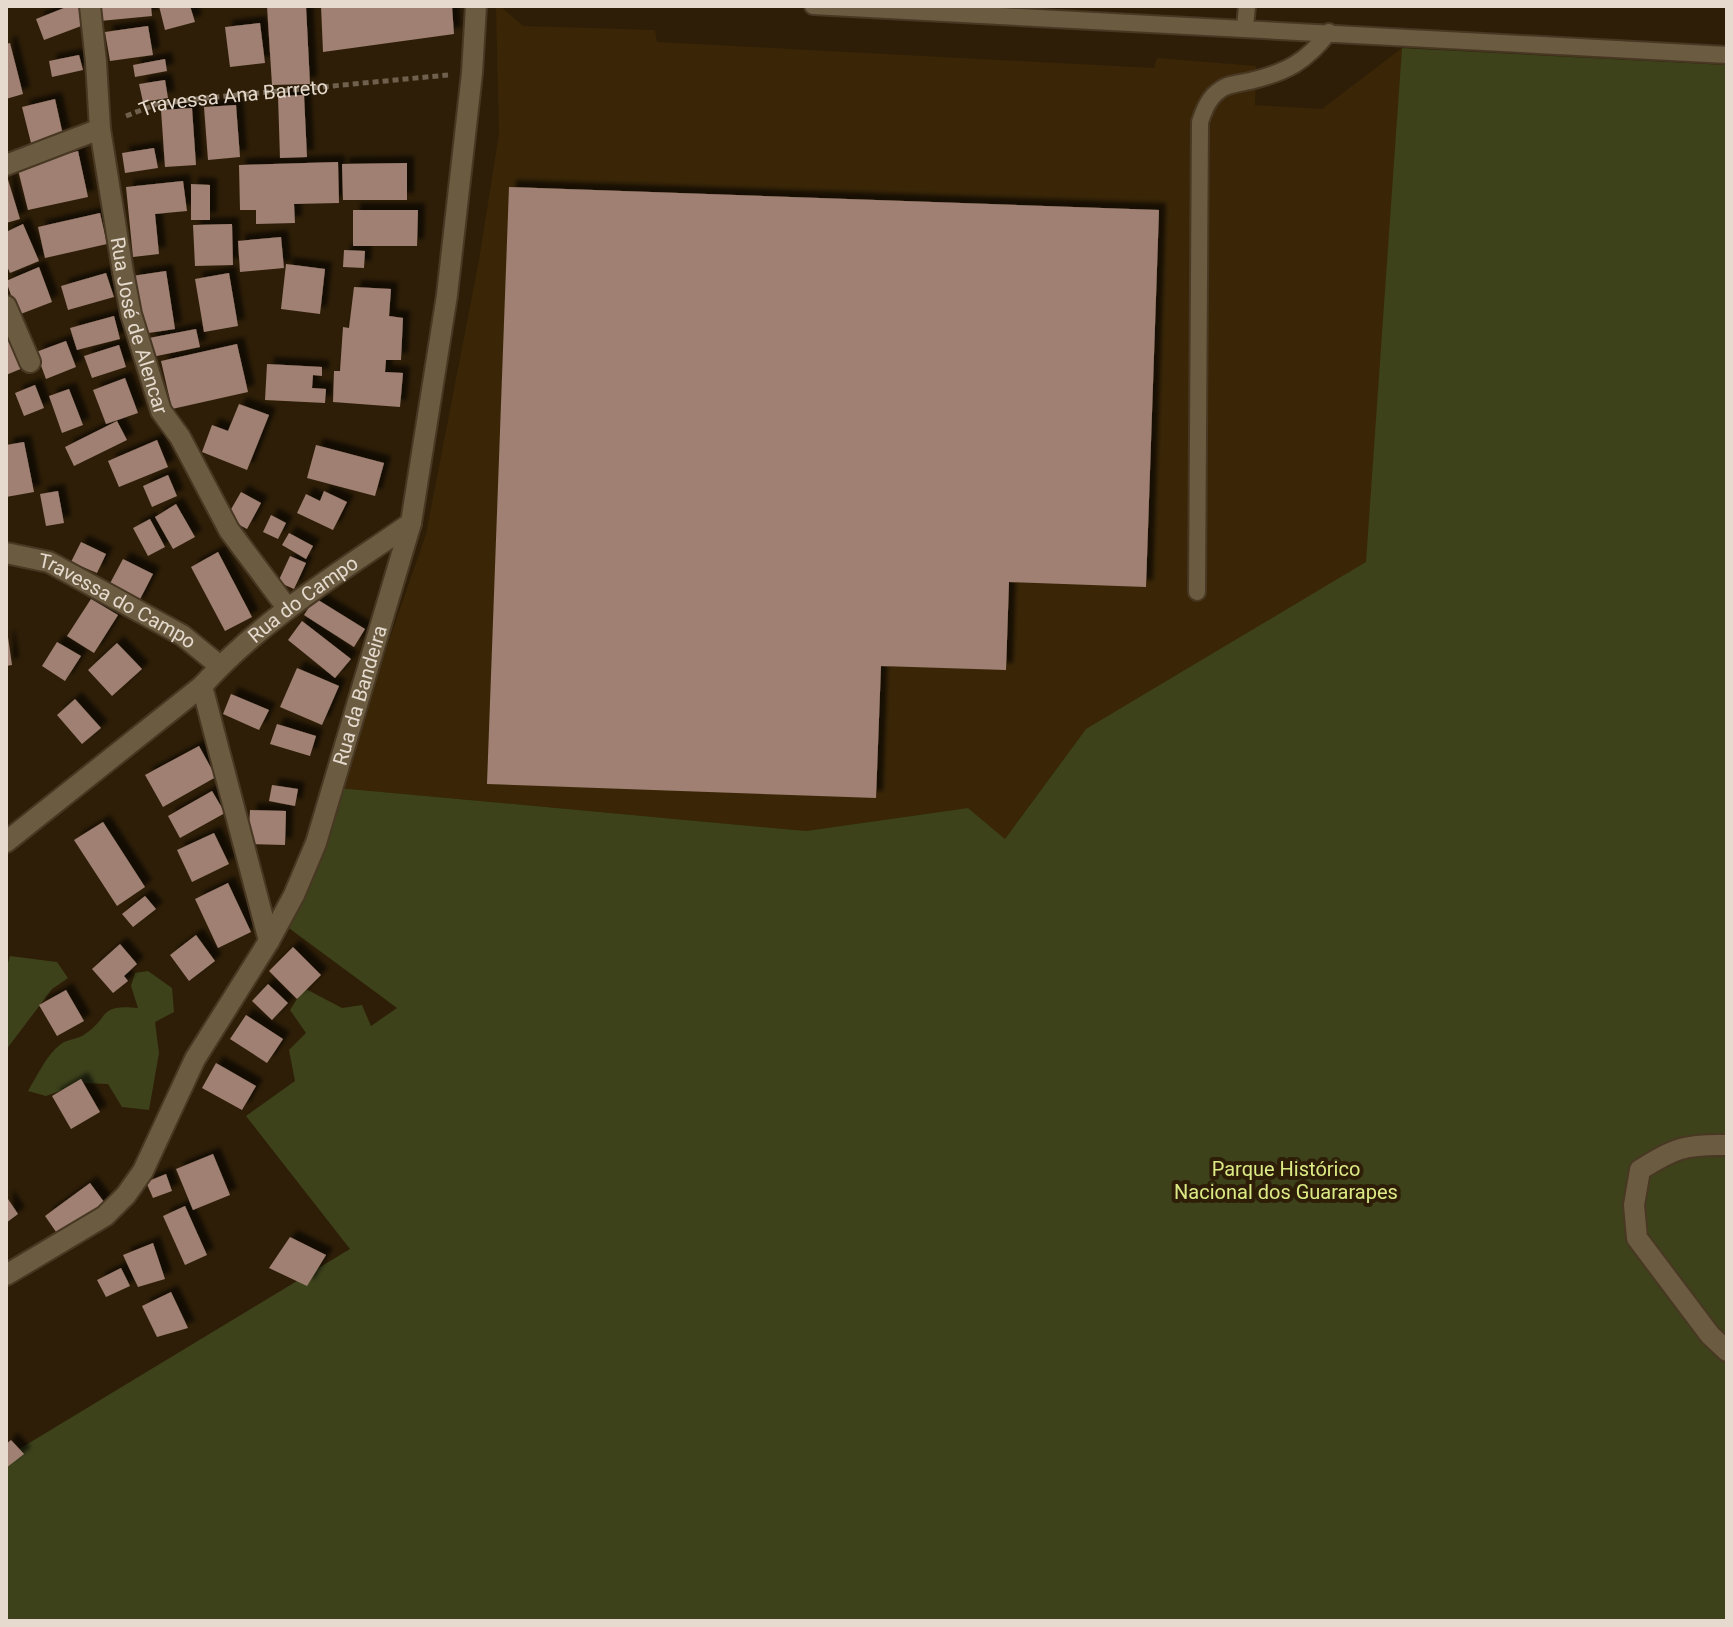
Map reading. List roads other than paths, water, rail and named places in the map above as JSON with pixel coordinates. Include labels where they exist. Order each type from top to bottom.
[{"type":"street","name":"Rua José de Alencar","points":[[90,6],[100,129],[131,314],[161,411],[180,437],[229,530],[288,609]]},
{"type":"street","name":"Rua da Bandeira","points":[[6,1275],[105,1216],[126,1195],[154,1149],[195,1059],[294,895],[316,843],[411,523],[447,295],[472,73],[476,6]]},
{"type":"street","points":[[6,165],[100,129]]},
{"type":"street","points":[[6,306],[30,362]]},
{"type":"street","name":"Rua do Campo","points":[[6,842],[202,686],[220,666],[288,609],[411,523]]},
{"type":"street","name":"Travessa do Campo","points":[[6,553],[49,562],[182,635],[220,666]]},
{"type":"street","points":[[202,686],[269,941]]},
{"type":"street","points":[[1727,1145],[1693,1144],[1658,1158],[1640,1170],[1634,1205],[1637,1238],[1710,1335],[1727,1351]]},
{"type":"lane","points":[[813,6],[1727,55]]},
{"type":"lane","points":[[1245,27],[1247,6]]},
{"type":"lane","points":[[1197,592],[1200,122],[1207,104],[1220,89],[1272,76],[1295,66],[1312,53],[1329,32]]},
{"type":"park label","name":"Parque Histórico Nacional dos Guararapes","points":[[1286,1180]]}]
